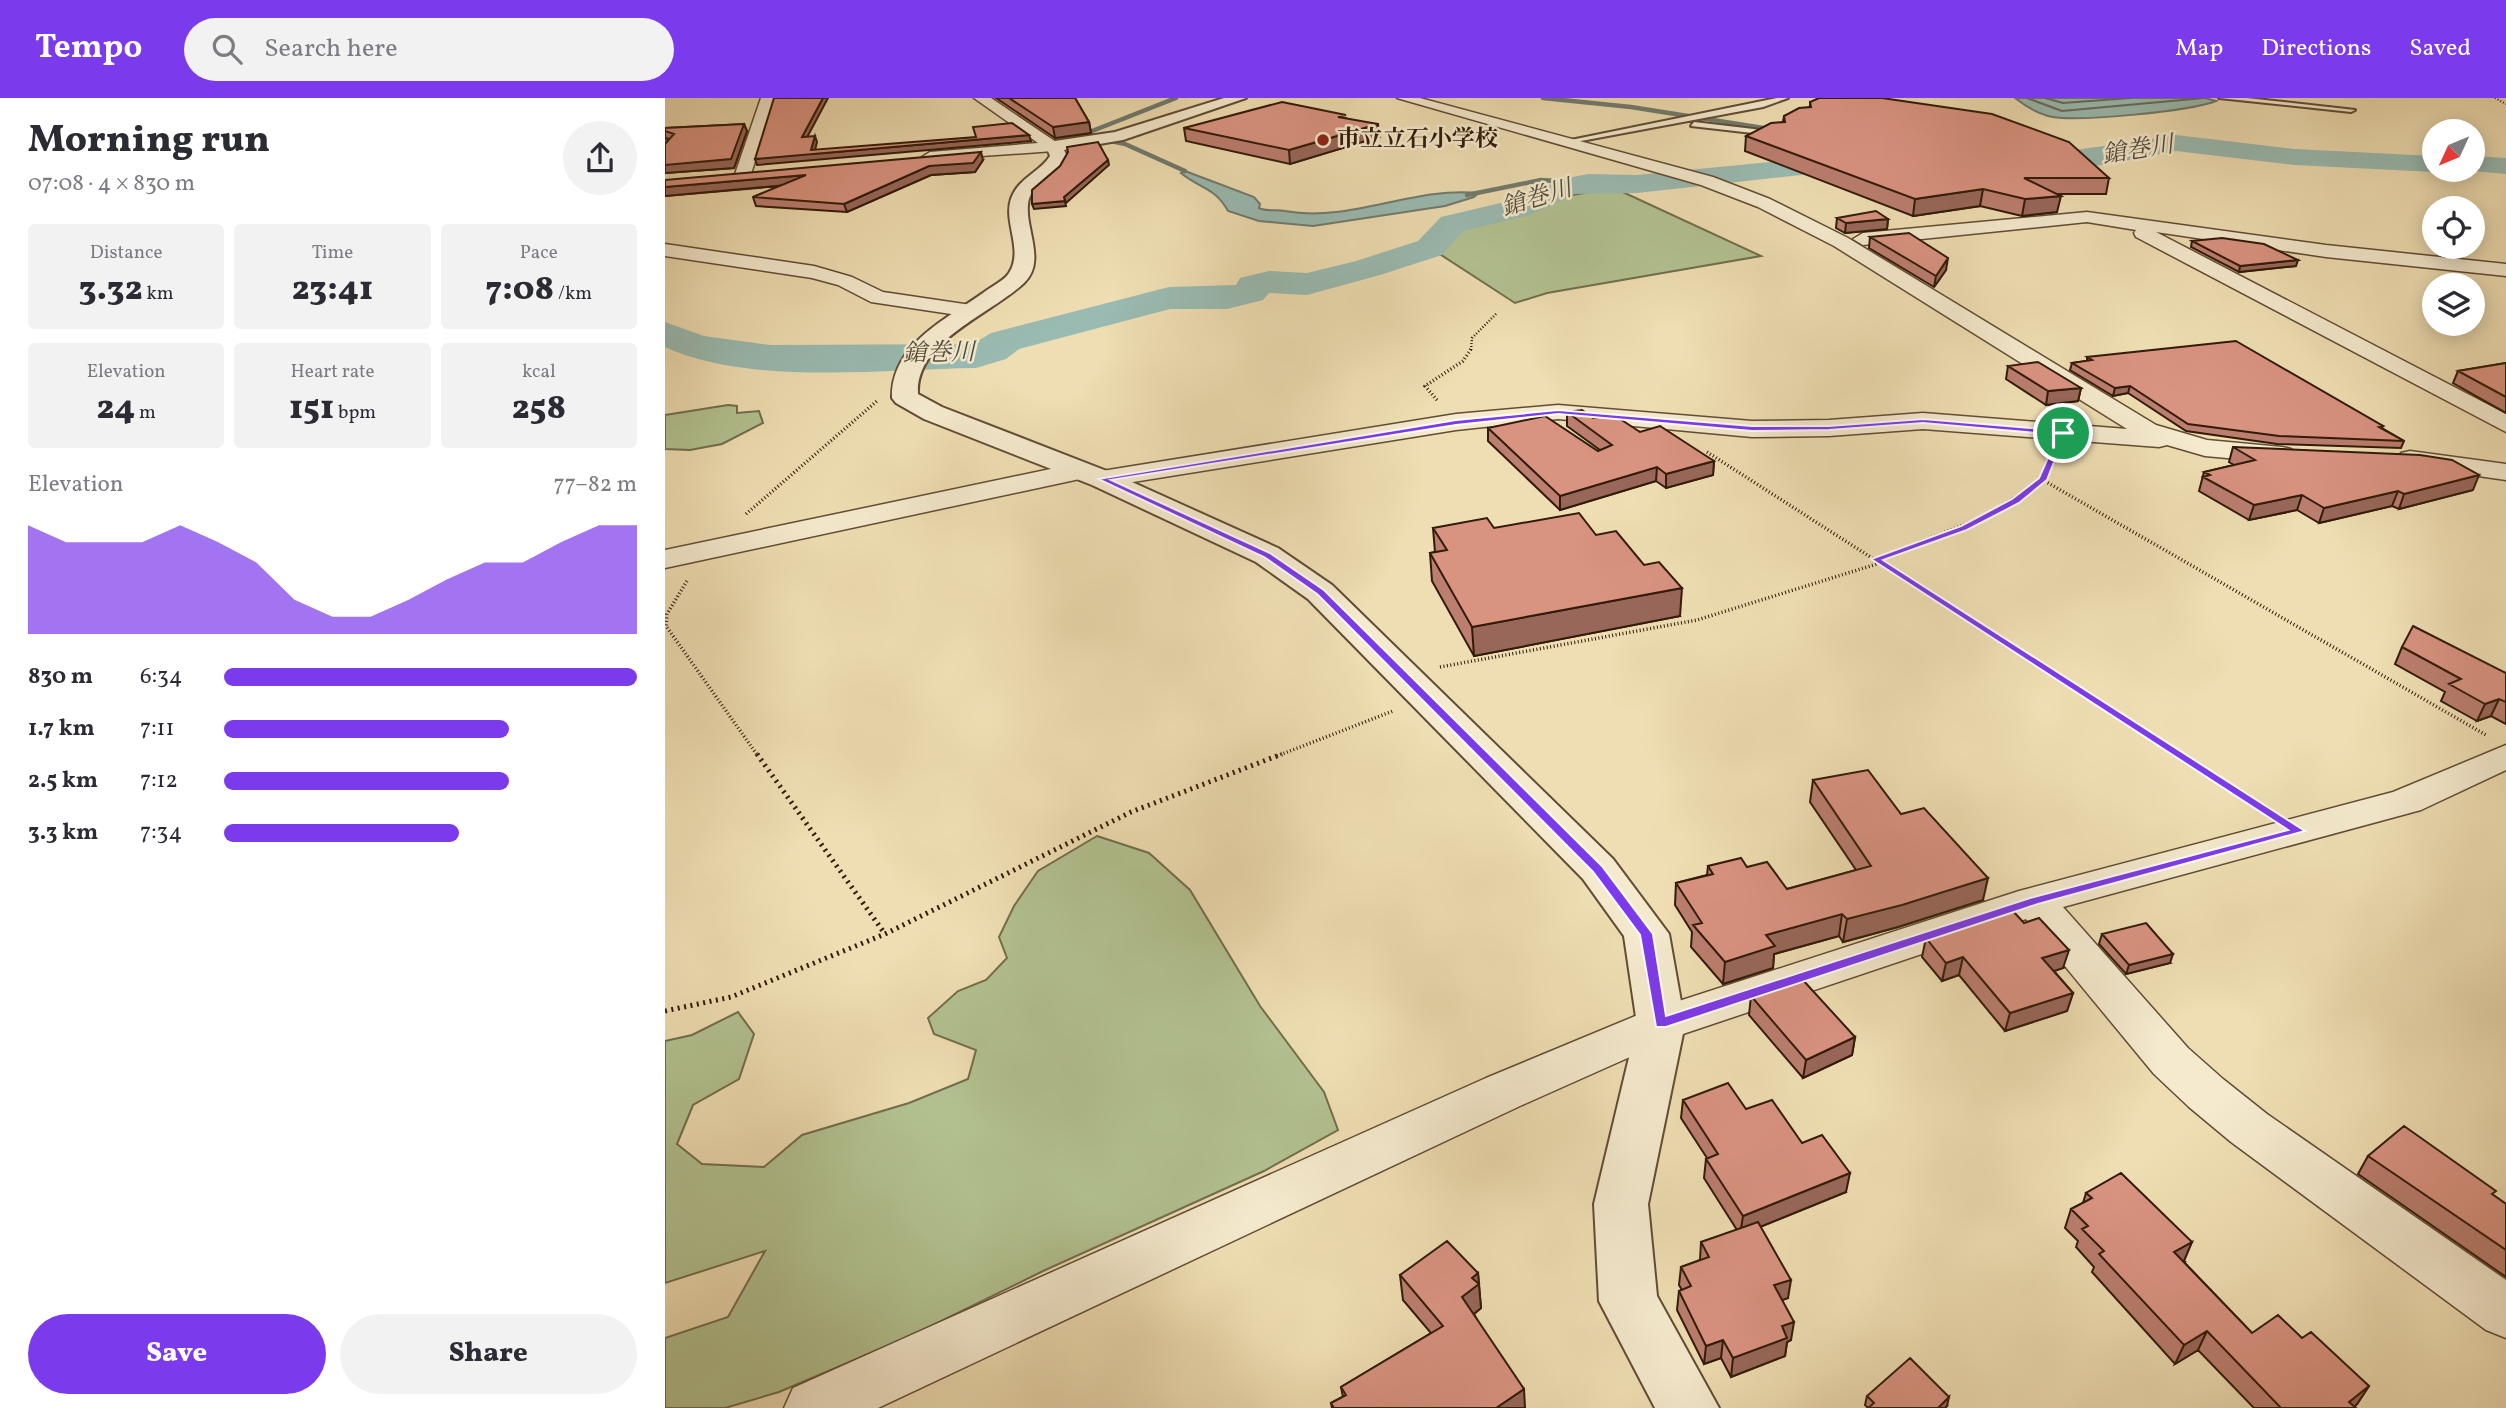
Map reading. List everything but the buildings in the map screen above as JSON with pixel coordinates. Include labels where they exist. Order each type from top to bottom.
[{"type":"street","points":[[743,174],[768,98]]},
{"type":"street","points":[[981,98],[1054,146],[1059,156],[1056,162],[1027,185],[1019,201],[1025,255],[1018,277],[971,311],[913,365],[905,398],[933,414],[1091,475],[1267,555],[1320,592],[1598,869],[1646,934],[1661,1024],[1621,1204],[1628,1301],[1688,1408]]},
{"type":"street","points":[[919,158],[1054,146],[1117,136],[1239,98]]},
{"type":"street","points":[[1404,98],[1738,192],[1795,216],[1841,242],[2147,430],[2204,447],[2306,456]]},
{"type":"street","points":[[1841,242],[2070,216],[2117,219],[2326,251],[2506,270]]},
{"type":"street","points":[[2117,219],[2506,424]]},
{"type":"street","points":[[665,250],[814,272],[845,281],[878,298],[971,311]]},
{"type":"street","points":[[665,559],[1091,475],[1535,413],[1594,413],[1787,429],[1923,421],[2140,440],[2167,438]]},
{"type":"street","points":[[2387,458],[2435,460],[2506,472]]},
{"type":"street","points":[[814,1408],[1503,1092],[1661,1024],[2034,901],[2407,801],[2500,748]]},
{"type":"street","points":[[2034,901],[2171,1061],[2206,1093],[2249,1128],[2506,1312]]},
{"type":"lane","points":[[1565,142],[1740,110],[1784,98]]},
{"type":"lane","points":[[2223,98],[2351,110]]},
{"type":"lane","points":[[1740,110],[1766,113]]},
{"type":"lane","points":[[1675,122],[1779,134]]},
{"type":"lane","points":[[1535,413],[1557,429]]},
{"type":"path","points":[[2495,98],[2506,104]]},
{"type":"path","points":[[1456,422],[1425,386],[1463,362],[1471,350],[1472,338],[1497,313]]},
{"type":"path","points":[[885,934],[666,626],[667,614],[706,550],[913,365]]},
{"type":"path","points":[[1657,420],[2298,831]]},
{"type":"path","points":[[1876,559],[1964,528],[2015,501],[2043,480],[2063,433]]},
{"type":"path","points":[[2043,480],[2500,748]]},
{"type":"path","points":[[665,1011],[731,997],[885,934],[1131,812],[1414,686],[1697,620],[1881,563]]},
{"type":"green space","points":[[1614,188],[1761,256],[1547,293],[1515,303],[1435,251],[1452,231],[1464,225],[1502,217],[1548,199]]},
{"type":"green space","points":[[728,405],[737,406],[737,413],[759,411],[763,423],[722,444],[690,450],[665,449],[665,415]]},
{"type":"green space","points":[[1097,836],[1149,853],[1190,890],[1260,1006],[1324,1092],[1338,1130],[1264,1171],[1041,1272],[913,1335],[779,1392],[725,1408],[665,1408],[665,1338],[728,1317],[765,1251],[665,1283],[665,1041],[692,1035],[738,1012],[754,1034],[739,1079],[693,1105],[677,1144],[702,1164],[764,1167],[802,1135],[909,1103],[968,1079],[976,1050],[934,1034],[928,1018],[958,991],[986,980],[1007,958],[999,937],[1014,906],[1038,871]]},
{"type":"water","points":[[2015,98],[2205,98],[2216,101],[2182,109],[2132,115],[2062,118],[2039,113]]},
{"type":"water","points":[[1185,171],[1254,197],[1260,204],[1259,208],[1309,213],[1358,209],[1454,192],[1478,193],[1474,197],[1445,206],[1313,226],[1259,221],[1228,211],[1218,197],[1181,173]]},
{"type":"waterway","points":[[1176,98],[1082,135],[1125,144],[1185,171]]},
{"type":"waterway","points":[[1543,98],[1631,107],[1776,130]]},
{"type":"waterway","name":"鎗巻川","points":[[2004,173],[2038,163],[2102,157],[2176,143],[2295,157],[2422,163]]},
{"type":"waterway","name":"鎗巻川","points":[[665,333],[692,345],[728,353],[770,357],[860,359],[976,356],[992,351],[1005,341],[1169,298],[1227,298],[1250,292],[1253,286],[1269,282],[1307,284],[1368,268],[1430,248],[1452,224],[1519,208],[1567,187],[1589,183],[1637,184],[1874,160]]},
{"type":"waterway","name":"鎗巻川","points":[[2485,165],[2506,166]]},
{"type":"waterway","points":[[1467,195],[1541,180],[1589,183]]},
{"type":"place","name":"市立立石小学校","points":[[1323,140]]},
{"type":"route","points":[[1558,412],[1594,413],[1752,429],[1829,428],[1923,421],[2063,433],[2043,480],[2015,501],[1964,528],[1876,559],[2298,831],[2034,901],[1836,964],[1661,1024],[1646,934],[1598,869],[1320,592],[1267,555],[1102,479],[1456,422],[1558,412]]}]
